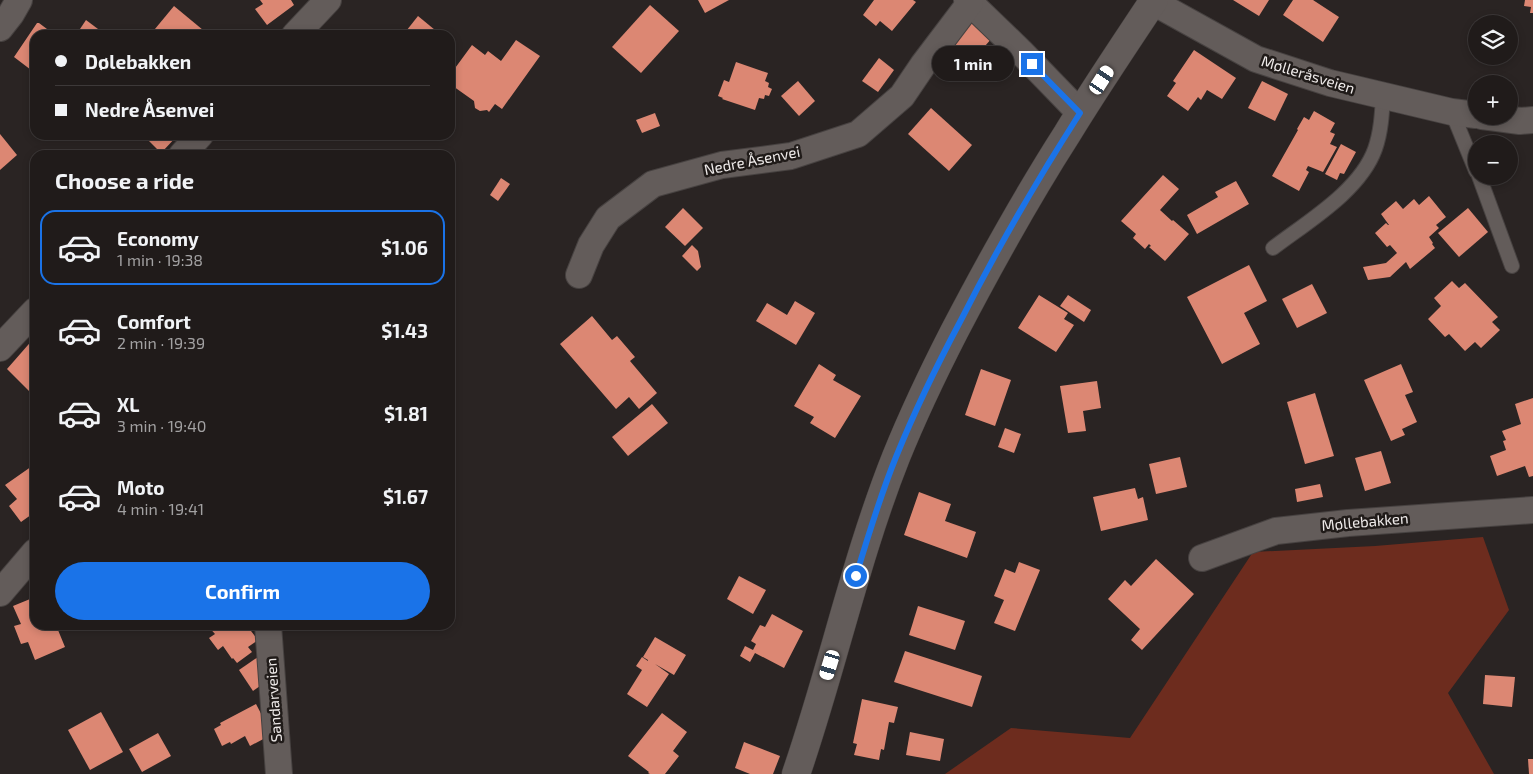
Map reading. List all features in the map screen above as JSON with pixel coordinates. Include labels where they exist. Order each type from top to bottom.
[{"type":"main road","points":[[796,774],[867,540],[906,432],[978,286],[1022,208],[1080,113],[1153,1]]},
{"type":"street","points":[[0,28],[19,0]]},
{"type":"street","points":[[300,30],[328,0]]},
{"type":"street","name":"Mølleråsveien","points":[[1153,1],[1256,59],[1330,83],[1464,114]]},
{"type":"street","name":"Nedre Åsenvei","points":[[579,276],[591,245],[608,218],[653,184],[722,165],[791,156],[858,134],[902,96],[969,2],[1080,113]]},
{"type":"street","points":[[1518,121],[1533,120]]},
{"type":"street","points":[[186,150],[196,140]]},
{"type":"street","points":[[0,348],[30,316]]},
{"type":"street","name":"Møllebakken","points":[[1202,558],[1276,531],[1348,523],[1533,510]]},
{"type":"street","points":[[0,592],[30,558]]},
{"type":"street","name":"Sandarveien","points":[[268,630],[279,774]]},
{"type":"lane","points":[[1273,248],[1346,192],[1364,171],[1374,150],[1381,125],[1383,96]]},
{"type":"lane","points":[[1464,114],[1468,135]]},
{"type":"lane","points":[[1481,185],[1512,266]]},
{"type":"shaded area","points":[[1483,537],[1509,610],[1448,693],[1494,774],[945,774],[1011,728],[1130,738],[1253,552],[1375,546]]},
{"type":"building","points":[[260,0],[291,0],[294,5],[267,25],[255,9],[263,4]]},
{"type":"building","points":[[698,0],[729,0],[705,13]]},
{"type":"building","points":[[874,0],[913,0],[916,2],[892,31],[880,21],[876,26],[863,15]]},
{"type":"building","points":[[1233,0],[1269,0],[1259,16]]},
{"type":"building","points":[[1293,0],[1313,0],[1339,17],[1323,42],[1283,15]]},
{"type":"building","points":[[1525,0],[1533,0],[1533,13],[1530,13],[1531,7],[1524,6]]},
{"type":"building","points":[[650,5],[679,31],[641,73],[612,47]]},
{"type":"building","points":[[174,6],[203,30],[154,30]]},
{"type":"building","points":[[418,16],[435,30],[407,30]]},
{"type":"building","points":[[86,20],[99,30],[79,30]]},
{"type":"building","points":[[970,20],[992,38],[957,78],[934,59]]},
{"type":"building","points":[[39,23],[48,30],[32,30]]},
{"type":"building","points":[[30,33],[30,69],[14,57]]},
{"type":"building","points":[[516,40],[540,56],[502,109],[495,104],[489,112],[487,110],[480,111],[475,108],[474,101],[455,88],[455,68],[472,45],[485,55],[488,51],[501,61]]},
{"type":"building","points":[[1194,50],[1236,78],[1222,99],[1207,90],[1201,100],[1198,97],[1188,111],[1167,96],[1176,83],[1173,81]]},
{"type":"building","points":[[879,58],[894,70],[878,92],[862,81]]},
{"type":"building","points":[[736,62],[768,73],[765,81],[769,83],[768,87],[772,89],[769,96],[765,95],[764,99],[759,98],[755,110],[718,96],[724,80],[729,82]]},
{"type":"building","points":[[798,81],[815,101],[799,116],[781,96]]},
{"type":"building","points":[[1262,81],[1288,94],[1275,121],[1248,108]]},
{"type":"building","points":[[931,108],[972,145],[949,171],[908,134]]},
{"type":"building","points":[[1314,111],[1335,123],[1330,132],[1335,134],[1330,144],[1337,147],[1323,172],[1308,166],[1306,170],[1309,172],[1299,191],[1272,176],[1304,117],[1309,120]]},
{"type":"building","points":[[655,113],[660,126],[642,133],[636,120]]},
{"type":"building","points":[[0,134],[17,155],[0,170]]},
{"type":"building","points":[[148,140],[173,140],[164,150],[158,150]]},
{"type":"building","points":[[1341,144],[1356,152],[1344,174],[1340,173],[1337,180],[1325,174]]},
{"type":"building","points":[[1163,175],[1179,189],[1160,210],[1189,234],[1165,261],[1149,247],[1151,246],[1149,244],[1145,249],[1133,238],[1136,234],[1121,221]]},
{"type":"building","points":[[501,178],[510,184],[498,201],[490,195]]},
{"type":"building","points":[[1236,181],[1249,204],[1197,234],[1187,215],[1218,197],[1215,192]]},
{"type":"building","points":[[1429,196],[1446,217],[1436,225],[1439,228],[1429,237],[1435,248],[1410,269],[1406,262],[1390,277],[1368,280],[1363,267],[1386,263],[1397,253],[1390,245],[1387,247],[1375,233],[1386,223],[1389,225],[1381,214],[1396,201],[1403,209],[1414,199],[1419,205]]},
{"type":"building","points":[[683,208],[703,228],[685,246],[665,227]]},
{"type":"building","points":[[1468,208],[1488,232],[1459,257],[1438,233]]},
{"type":"building","points":[[692,245],[698,251],[701,267],[697,271],[682,256]]},
{"type":"building","points":[[1249,265],[1267,301],[1244,313],[1260,344],[1222,364],[1187,297]]},
{"type":"building","points":[[1452,281],[1459,288],[1465,283],[1498,317],[1492,322],[1500,330],[1481,348],[1475,342],[1465,351],[1449,334],[1445,337],[1428,319],[1441,306],[1434,298]]},
{"type":"building","points":[[1312,284],[1327,313],[1297,328],[1282,299]]},
{"type":"building","points":[[1039,295],[1068,313],[1064,319],[1074,325],[1056,352],[1018,328]]},
{"type":"building","points":[[1068,295],[1091,310],[1084,322],[1060,306]]},
{"type":"building","points":[[795,301],[815,313],[796,345],[756,321],[767,303],[787,315]]},
{"type":"building","points":[[592,316],[612,340],[617,336],[635,357],[630,361],[657,393],[639,409],[629,397],[616,409],[560,344]]},
{"type":"building","points":[[30,343],[30,392],[7,369]]},
{"type":"building","points":[[819,364],[836,375],[833,380],[861,396],[835,438],[810,423],[814,417],[794,406]]},
{"type":"building","points":[[1401,364],[1413,392],[1405,395],[1417,422],[1402,429],[1405,435],[1391,441],[1364,380]]},
{"type":"building","points":[[981,369],[1011,380],[995,426],[965,415]]},
{"type":"building","points":[[1097,381],[1101,408],[1083,411],[1086,431],[1068,433],[1060,386]]},
{"type":"building","points":[[1315,393],[1334,456],[1305,464],[1287,402]]},
{"type":"building","points":[[1533,398],[1533,476],[1529,477],[1525,466],[1497,476],[1490,456],[1506,450],[1503,441],[1506,440],[1502,431],[1521,424],[1515,404]]},
{"type":"building","points":[[652,404],[668,423],[628,456],[612,437]]},
{"type":"building","points":[[1005,428],[1021,434],[1014,453],[998,447]]},
{"type":"building","points":[[1381,451],[1391,483],[1365,491],[1355,458]]},
{"type":"building","points":[[1180,457],[1187,487],[1156,494],[1149,464]]},
{"type":"building","points":[[30,468],[30,516],[21,522],[9,506],[17,499],[5,485]]},
{"type":"building","points":[[1320,484],[1323,497],[1297,502],[1295,489]]},
{"type":"building","points":[[1135,488],[1138,499],[1143,497],[1148,520],[1101,531],[1093,497]]},
{"type":"building","points":[[919,492],[951,504],[945,521],[976,532],[967,558],[904,535]]},
{"type":"building","points":[[1156,559],[1194,594],[1142,650],[1131,640],[1140,629],[1108,599],[1125,580],[1131,586]]},
{"type":"building","points":[[1019,562],[1040,570],[1015,631],[994,623],[1004,600],[994,596],[1005,569],[1015,573]]},
{"type":"building","points":[[739,576],[766,590],[753,614],[727,599]]},
{"type":"building","points":[[30,599],[30,630],[58,630],[65,647],[35,660],[28,642],[21,644],[14,626],[21,624],[13,606]]},
{"type":"building","points":[[918,606],[965,621],[955,650],[909,635]]},
{"type":"building","points":[[772,614],[803,631],[784,668],[755,653],[750,662],[740,656],[745,646],[753,650],[756,644],[751,641],[760,625],[765,627]]},
{"type":"building","points":[[211,630],[252,630],[251,631],[258,640],[248,647],[252,652],[237,663],[223,646],[218,650],[209,638],[215,634]]},
{"type":"building","points":[[655,637],[686,655],[674,675],[655,664],[669,674],[647,707],[627,694],[642,670],[636,666],[642,657],[648,661],[643,657]]},
{"type":"building","points":[[905,651],[982,676],[972,707],[894,682]]},
{"type":"building","points":[[258,657],[267,681],[253,691],[239,670]]},
{"type":"building","points":[[1485,675],[1515,677],[1512,707],[1483,704]]},
{"type":"building","points":[[862,699],[898,707],[894,723],[889,722],[884,750],[881,749],[879,760],[854,755],[857,744],[853,743]]},
{"type":"building","points":[[256,704],[267,725],[269,736],[250,746],[245,736],[231,744],[230,742],[222,746],[214,729],[221,725],[220,723]]},
{"type":"building","points":[[101,712],[123,752],[90,770],[68,730]]},
{"type":"building","points":[[662,713],[687,732],[673,751],[679,756],[665,774],[650,774],[628,756]]},
{"type":"building","points":[[910,732],[944,739],[940,761],[906,755]]},
{"type":"building","points":[[158,733],[171,756],[142,772],[129,749]]},
{"type":"building","points":[[744,742],[780,756],[773,774],[750,774],[735,768]]},
{"type":"building","points":[[1528,759],[1533,759],[1533,774],[1529,774]]},
{"type":"route","points":[[856,576],[890,471],[931,378],[1004,239],[1080,113],[1032,64]]}]
